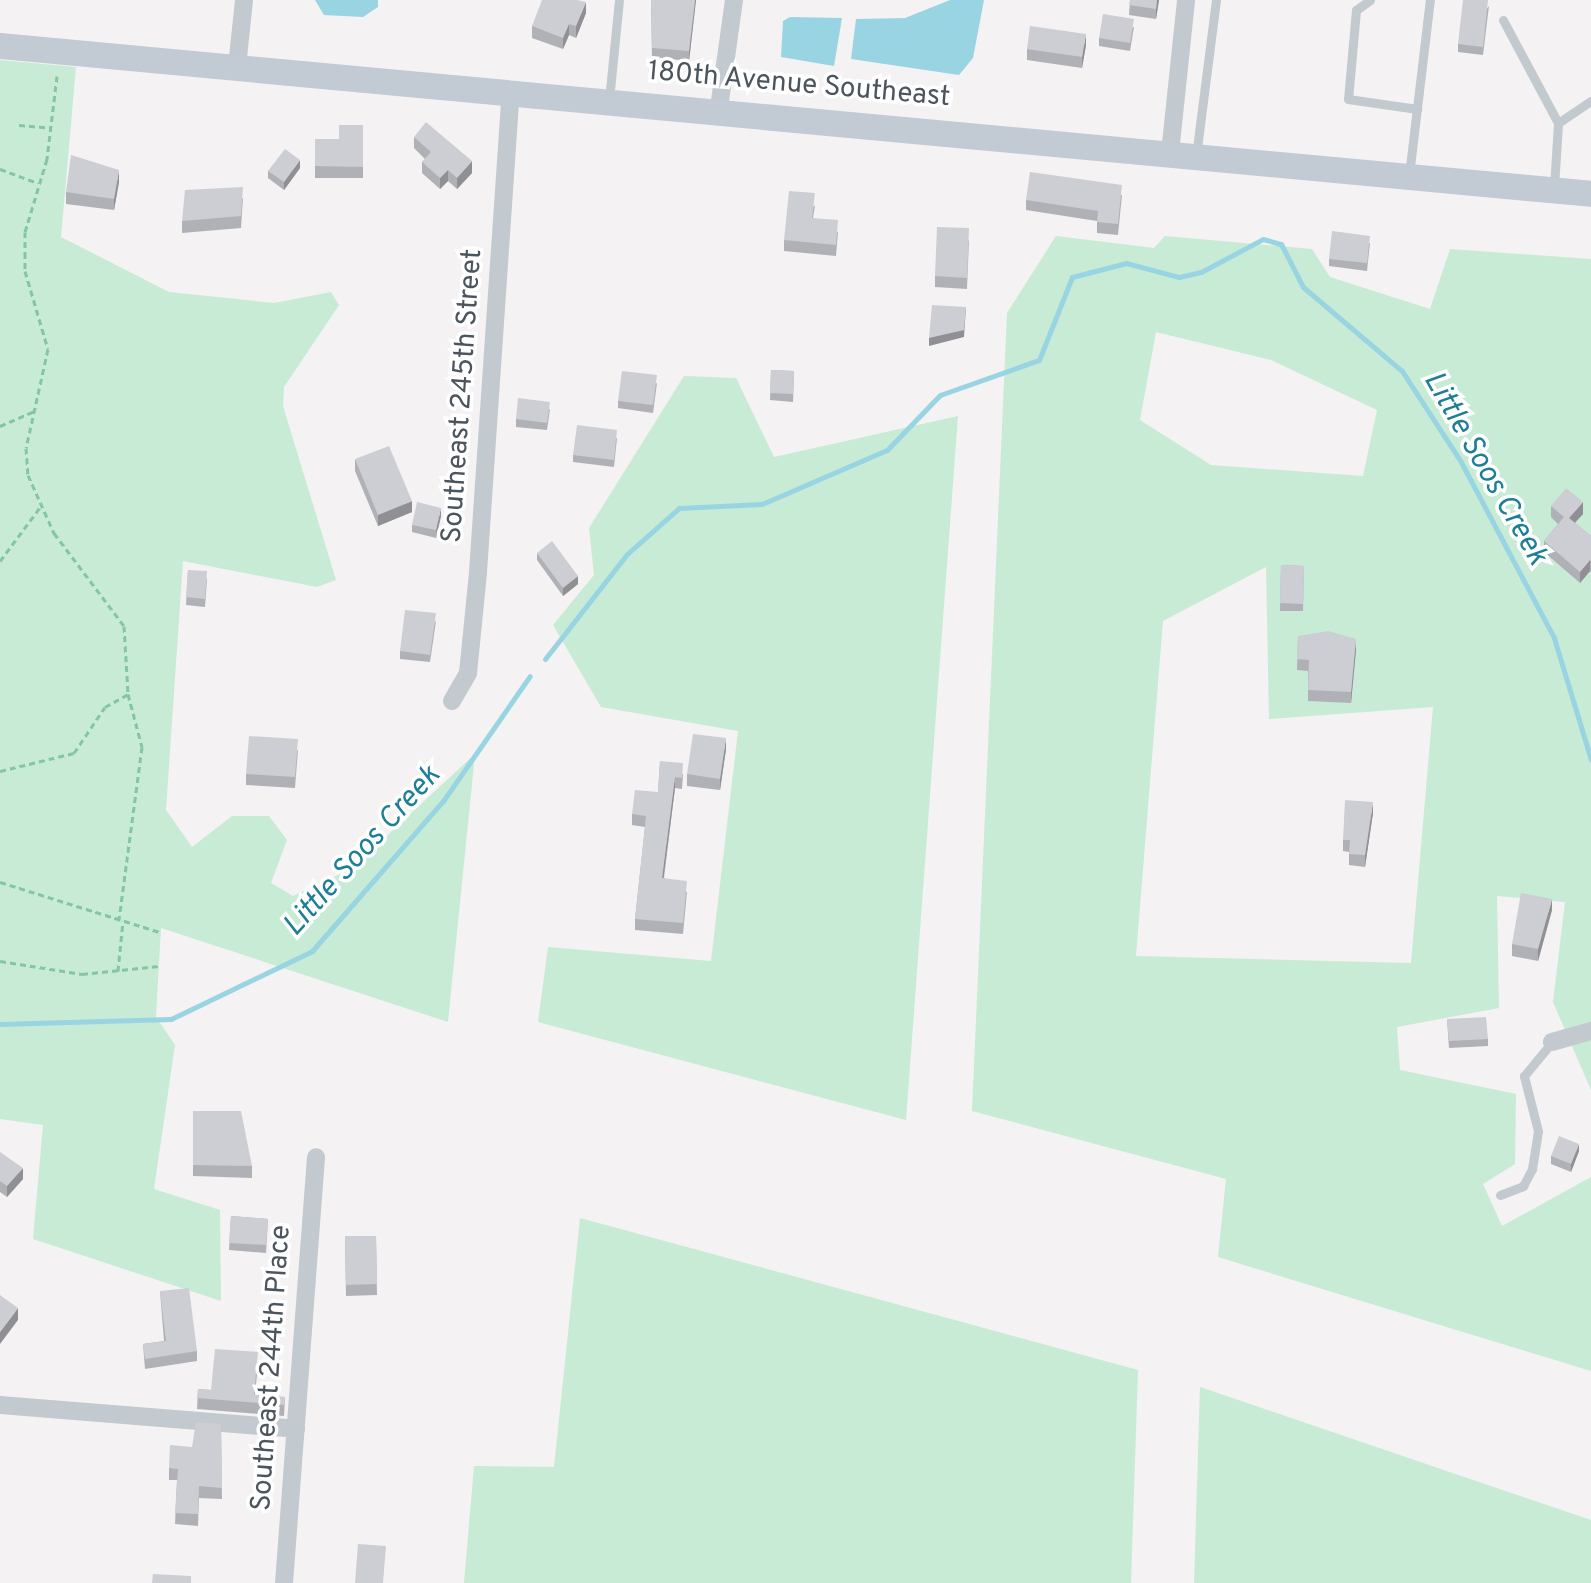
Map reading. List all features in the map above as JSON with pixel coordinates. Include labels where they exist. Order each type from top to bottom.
[{"type":"street","points":[[237,67],[244,0]]},
{"type":"street","points":[[719,108],[734,0]]},
{"type":"street","points":[[1183,154],[1186,0]]},
{"type":"street","name":"180th Avenue Southeast","points":[[0,46],[719,108],[1591,194]]},
{"type":"street","name":"Southeast 245th Street","points":[[452,701],[468,673],[477,586],[511,91]]},
{"type":"street","points":[[1552,1042],[1591,1031]]},
{"type":"street","name":"Southeast 244th Place","points":[[284,1583],[316,1157]]},
{"type":"street","points":[[0,1405],[296,1429]]},
{"type":"lane","points":[[609,100],[619,0]]},
{"type":"lane","points":[[1183,154],[1216,0]]},
{"type":"lane","points":[[1370,0],[1356,10],[1348,99],[1417,109]]},
{"type":"lane","points":[[1409,177],[1430,0]]},
{"type":"lane","points":[[1503,20],[1558,123],[1554,190]]},
{"type":"lane","points":[[1558,123],[1591,101]]},
{"type":"lane","points":[[1500,1195],[1523,1186],[1535,1160],[1538,1131],[1524,1076],[1552,1042]]},
{"type":"path","points":[[57,76],[51,128],[24,255],[48,349],[37,410],[26,448],[41,506],[67,553],[118,610],[128,644],[128,694],[142,747],[118,971]]},
{"type":"path","points":[[19,125],[51,128]]},
{"type":"path","points":[[0,169],[38,184]]},
{"type":"path","points":[[0,426],[37,410]]},
{"type":"path","points":[[0,561],[41,506]]},
{"type":"path","points":[[0,771],[74,753],[105,707],[128,694]]},
{"type":"path","points":[[0,882],[160,932]]},
{"type":"path","points":[[0,961],[63,973],[159,966]]},
{"type":"green space","points":[[0,60],[76,67],[61,237],[169,292],[274,303],[331,292],[339,305],[284,387],[283,406],[336,580],[317,587],[183,561],[166,810],[192,847],[232,816],[269,816],[287,840],[271,883],[293,896],[351,869],[475,754],[448,1022],[161,928],[156,1017],[175,1045],[154,1189],[220,1210],[221,1301],[33,1239],[43,1125],[0,1119]]},
{"type":"green space","points":[[1056,236],[1154,248],[1165,236],[1312,249],[1330,277],[1430,309],[1450,249],[1591,259],[1591,1090],[1553,1002],[1565,902],[1497,896],[1499,1008],[1397,1027],[1400,1070],[1516,1094],[1515,1164],[1483,1184],[1502,1226],[1591,1177],[1591,1371],[1218,1257],[1226,1179],[972,1111],[1007,313]],"holes":[[[1156,332],[1271,360],[1377,410],[1363,476],[1211,465],[1140,420]],[[1266,567],[1269,719],[1433,707],[1411,963],[1136,956],[1163,621]]]},
{"type":"green space","points":[[684,376],[736,378],[774,457],[958,416],[906,1120],[538,1022],[548,947],[711,961],[738,731],[601,707],[553,625],[594,575],[589,528]]},
{"type":"green space","points":[[580,1218],[1138,1370],[1131,1583],[464,1583],[474,1466],[554,1467]]},
{"type":"green space","points":[[1200,1387],[1591,1520],[1591,1583],[1194,1583]]},
{"type":"water","points":[[315,0],[378,0],[378,7],[363,17],[324,15]]},
{"type":"water","points":[[950,0],[984,0],[973,58],[959,75],[851,59],[856,19],[905,18]]},
{"type":"water","points":[[790,17],[842,18],[834,66],[781,57],[783,21]]},
{"type":"building","points":[[542,0],[586,2],[576,26],[569,24],[563,38],[532,26]]},
{"type":"building","points":[[651,0],[695,0],[689,51],[652,48]]},
{"type":"building","points":[[1130,0],[1157,0],[1156,9],[1129,5]]},
{"type":"building","points":[[1463,0],[1488,0],[1483,47],[1458,44]]},
{"type":"building","points":[[1103,14],[1134,19],[1130,43],[1099,38]]},
{"type":"building","points":[[1030,26],[1086,34],[1082,57],[1027,49]]},
{"type":"building","points":[[426,122],[472,161],[457,178],[448,170],[440,178],[422,162],[431,152],[414,137]]},
{"type":"building","points":[[339,125],[363,125],[363,167],[315,166],[315,139],[339,139]]},
{"type":"building","points":[[285,149],[300,160],[284,182],[268,171]]},
{"type":"building","points":[[71,155],[119,170],[114,199],[66,192]]},
{"type":"building","points":[[1030,172],[1122,185],[1118,224],[1097,222],[1098,211],[1026,200]]},
{"type":"building","points":[[243,187],[241,216],[182,221],[185,190]]},
{"type":"building","points":[[789,191],[815,193],[812,218],[838,220],[836,245],[784,240]]},
{"type":"building","points":[[937,227],[969,228],[967,278],[935,276]]},
{"type":"building","points":[[1332,231],[1370,236],[1367,263],[1329,259]]},
{"type":"building","points":[[932,305],[966,307],[964,330],[929,338]]},
{"type":"building","points":[[771,370],[794,371],[793,394],[770,393]]},
{"type":"building","points":[[622,371],[657,375],[653,405],[618,401]]},
{"type":"building","points":[[518,398],[550,402],[547,423],[516,419]]},
{"type":"building","points":[[577,425],[617,430],[614,460],[573,455]]},
{"type":"building","points":[[389,446],[412,501],[378,515],[355,459]]},
{"type":"building","points":[[1566,488],[1583,502],[1569,518],[1591,536],[1591,560],[1580,572],[1544,541],[1564,517],[1551,506]]},
{"type":"building","points":[[417,502],[441,508],[436,530],[412,525]]},
{"type":"building","points":[[552,541],[578,576],[563,588],[537,553]]},
{"type":"building","points":[[1281,565],[1304,566],[1303,604],[1280,603]]},
{"type":"building","points":[[188,570],[207,571],[205,599],[186,597]]},
{"type":"building","points":[[405,610],[436,613],[430,655],[400,651]]},
{"type":"building","points":[[1328,631],[1356,639],[1351,692],[1308,690],[1309,660],[1297,659],[1298,636]]},
{"type":"building","points":[[693,734],[726,738],[720,779],[687,774]]},
{"type":"building","points":[[249,736],[298,739],[295,777],[246,774]]},
{"type":"building","points":[[660,761],[683,763],[682,778],[675,777],[662,878],[687,881],[683,923],[635,919],[646,816],[632,814],[635,790],[658,792]]},
{"type":"building","points":[[1345,800],[1373,802],[1365,855],[1349,854],[1350,840],[1343,840]]},
{"type":"building","points":[[1521,893],[1552,899],[1538,949],[1512,944]]},
{"type":"building","points":[[1486,1017],[1488,1039],[1449,1041],[1447,1019]]},
{"type":"building","points":[[193,1111],[241,1111],[252,1166],[193,1165]]},
{"type":"building","points":[[1559,1136],[1579,1144],[1571,1164],[1551,1156]]},
{"type":"building","points":[[0,1152],[23,1168],[7,1186],[0,1181]]},
{"type":"building","points":[[231,1216],[268,1219],[266,1245],[229,1243]]},
{"type":"building","points":[[345,1236],[376,1236],[377,1284],[346,1285]]},
{"type":"building","points":[[189,1288],[197,1351],[145,1359],[143,1344],[166,1341],[160,1291]]},
{"type":"building","points":[[0,1295],[18,1308],[0,1332]]},
{"type":"building","points":[[215,1349],[258,1352],[254,1395],[285,1397],[284,1405],[197,1398],[198,1389],[211,1390]]},
{"type":"building","points":[[196,1422],[221,1424],[222,1488],[199,1486],[198,1514],[175,1513],[178,1469],[169,1468],[170,1445],[192,1447]]},
{"type":"building","points":[[358,1544],[386,1546],[383,1583],[355,1583]]},
{"type":"building","points":[[153,1574],[191,1576],[191,1583],[152,1583]]},
{"type":"waterway","name":"Little Soos Creek","points":[[545,659],[627,554],[679,508],[762,504],[887,450],[940,395],[1039,360],[1072,277],[1126,263],[1179,277],[1201,272],[1263,239],[1281,244],[1303,287],[1402,371],[1461,462],[1554,638],[1591,760]]},
{"type":"waterway","name":"Little Soos Creek","points":[[0,1024],[171,1019],[312,951],[443,801],[530,676]]}]
